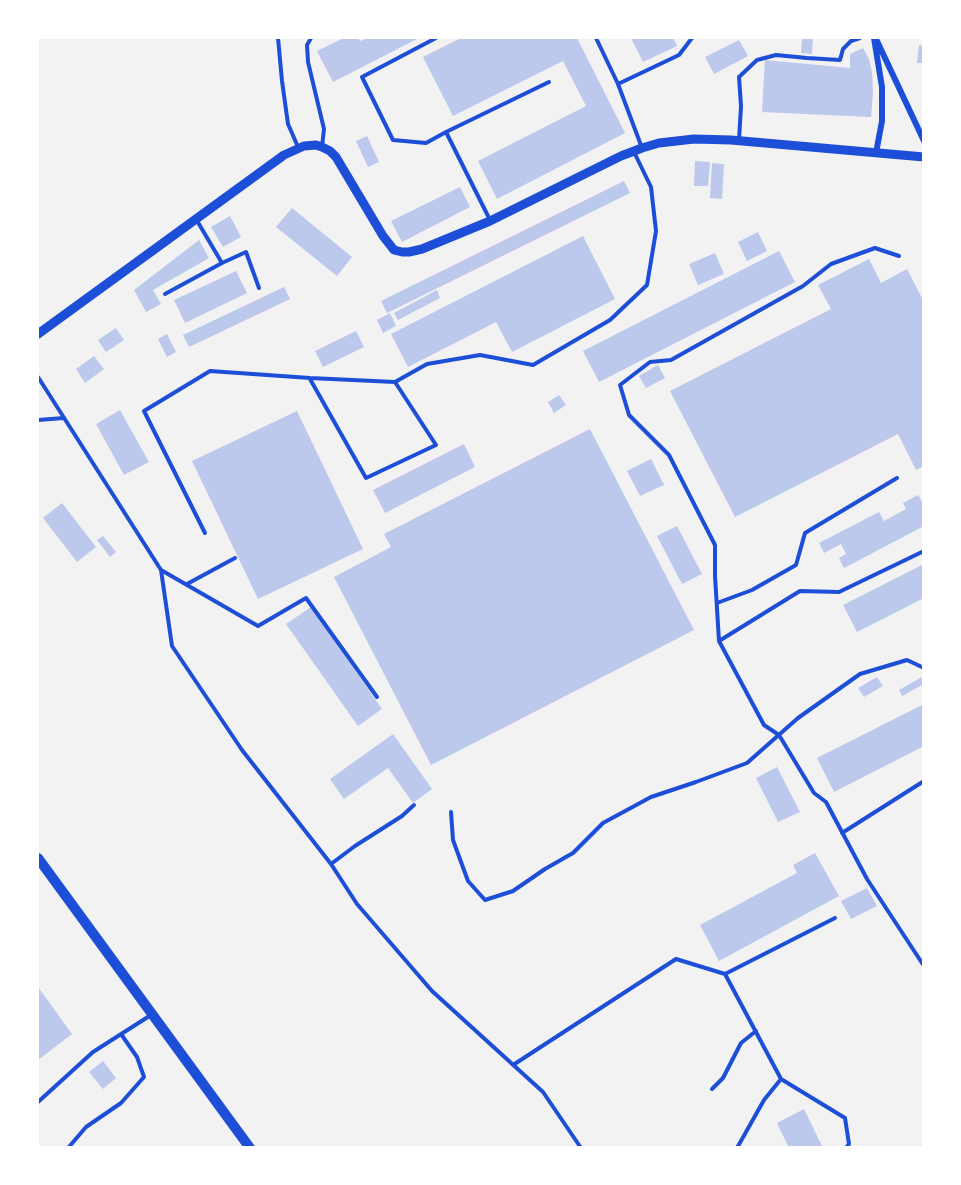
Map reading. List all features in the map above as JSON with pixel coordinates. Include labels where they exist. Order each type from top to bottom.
[{"type":"main road","points":[[38,858],[250,1148]]},
{"type":"street","points":[[875,38],[882,87],[882,121],[876,153]]},
{"type":"street","points":[[875,38],[924,141]]},
{"type":"street","points":[[38,334],[284,155],[310,145],[330,150],[383,236],[397,251],[409,252],[422,249],[490,221],[638,150],[659,144],[694,139],[738,141],[924,157]]},
{"type":"lane","points":[[278,38],[288,124],[299,148]]},
{"type":"lane","points":[[311,38],[307,45],[308,62],[324,129],[322,147]]},
{"type":"lane","points":[[436,38],[362,77],[393,140],[426,143],[549,82]]},
{"type":"lane","points":[[205,533],[144,411],[210,371],[395,382],[427,364],[480,355],[533,365],[610,320],[647,285],[656,231],[651,187],[618,84],[596,38]]},
{"type":"lane","points":[[618,84],[679,55],[692,38]]},
{"type":"lane","points":[[738,141],[741,106],[740,76],[757,60],[776,55],[840,60],[843,49],[851,41],[860,38]]},
{"type":"lane","points":[[446,132],[490,221]]},
{"type":"lane","points":[[196,218],[222,263]]},
{"type":"lane","points":[[899,256],[875,248],[831,264],[803,286],[671,360],[650,362],[620,385],[629,415],[669,455],[715,545],[719,641],[764,725],[779,735],[814,793],[826,802],[867,879],[924,966]]},
{"type":"lane","points":[[165,294],[246,252],[259,288]]},
{"type":"lane","points":[[38,377],[161,570],[172,646],[242,750],[332,864],[357,904],[432,991],[543,1092],[581,1148]]},
{"type":"lane","points":[[310,378],[366,478],[436,445],[395,382]]},
{"type":"lane","points":[[38,420],[64,418]]},
{"type":"lane","points":[[717,603],[752,590],[796,565],[805,534],[897,477]]},
{"type":"lane","points":[[719,641],[800,591],[839,592],[924,551]]},
{"type":"lane","points":[[186,585],[235,558]]},
{"type":"lane","points":[[161,570],[258,626],[306,598],[377,697]]},
{"type":"lane","points":[[451,812],[453,840],[468,881],[485,900],[513,891],[545,869],[573,854],[603,823],[651,797],[747,763],[798,718],[860,674],[907,660],[924,668]]},
{"type":"lane","points":[[842,833],[924,781]]},
{"type":"lane","points":[[332,864],[355,846],[402,816],[414,805]]},
{"type":"lane","points":[[513,1065],[676,959],[725,974],[835,918]]},
{"type":"lane","points":[[725,974],[781,1079],[845,1118],[849,1144],[846,1148]]},
{"type":"lane","points":[[38,1102],[93,1052],[152,1014]]},
{"type":"lane","points":[[712,1089],[723,1078],[741,1043],[756,1031]]},
{"type":"lane","points":[[68,1148],[86,1127],[121,1103],[144,1077],[137,1057],[121,1034]]},
{"type":"lane","points":[[737,1148],[764,1100],[781,1079]]},
{"type":"building","points":[[344,38],[358,38],[360,41],[367,38],[419,38],[333,82],[317,51]]},
{"type":"building","points":[[461,38],[577,38],[625,133],[497,199],[478,161],[586,106],[563,61],[453,116],[423,57]]},
{"type":"building","points":[[631,38],[673,38],[677,46],[643,62]]},
{"type":"building","points":[[802,38],[813,38],[812,54],[801,53]]},
{"type":"building","points":[[739,40],[748,56],[714,74],[705,57]]},
{"type":"building","points":[[919,45],[924,46],[924,63],[917,63]]},
{"type":"building","points":[[863,48],[872,72],[871,117],[762,112],[765,60],[850,68],[850,54]]},
{"type":"building","points":[[367,136],[379,162],[368,167],[356,141]]},
{"type":"building","points":[[695,161],[710,162],[708,186],[694,186]]},
{"type":"building","points":[[712,163],[724,164],[722,199],[710,198]]},
{"type":"building","points":[[624,181],[630,193],[387,313],[381,301]]},
{"type":"building","points":[[460,187],[470,207],[402,242],[391,221]]},
{"type":"building","points":[[292,208],[352,257],[337,276],[276,227]]},
{"type":"building","points":[[230,216],[241,237],[223,247],[211,227]]},
{"type":"building","points":[[758,232],[767,251],[747,261],[738,242]]},
{"type":"building","points":[[583,236],[615,299],[512,352],[496,322],[408,367],[391,334]]},
{"type":"building","points":[[199,240],[209,258],[153,290],[161,304],[146,312],[134,290]]},
{"type":"building","points":[[779,251],[795,282],[599,382],[583,351]]},
{"type":"building","points":[[715,253],[724,274],[698,285],[689,264]]},
{"type":"building","points":[[869,259],[881,283],[907,269],[924,302],[924,466],[916,470],[898,434],[735,517],[670,391],[831,309],[818,285]]},
{"type":"building","points":[[236,271],[247,293],[185,323],[174,300]]},
{"type":"building","points":[[284,287],[290,299],[189,347],[183,335]]},
{"type":"building","points":[[437,290],[440,298],[398,320],[394,313]]},
{"type":"building","points":[[390,313],[396,326],[383,333],[377,320]]},
{"type":"building","points":[[116,328],[124,340],[106,352],[98,340]]},
{"type":"building","points":[[356,331],[364,347],[323,367],[315,351]]},
{"type":"building","points":[[167,334],[176,352],[167,357],[158,339]]},
{"type":"building","points":[[94,356],[104,369],[85,383],[76,369]]},
{"type":"building","points":[[658,365],[665,378],[646,388],[639,376]]},
{"type":"building","points":[[559,395],[566,405],[554,413],[548,402]]},
{"type":"building","points":[[120,410],[149,462],[124,475],[96,424]]},
{"type":"building","points":[[297,411],[363,549],[258,599],[192,461]]},
{"type":"building","points":[[590,429],[694,630],[431,765],[334,577],[391,547],[384,534]]},
{"type":"building","points":[[464,444],[475,467],[385,513],[373,490]]},
{"type":"building","points":[[651,459],[664,485],[640,496],[627,471]]},
{"type":"building","points":[[918,495],[924,505],[924,526],[844,568],[839,558],[846,554],[841,544],[824,553],[819,543],[879,512],[884,521],[906,509],[903,503]]},
{"type":"building","points":[[62,503],[96,547],[77,562],[43,518]]},
{"type":"building","points":[[677,526],[702,574],[682,584],[657,536]]},
{"type":"building","points":[[103,536],[116,552],[110,557],[97,540]]},
{"type":"building","points":[[924,564],[924,598],[857,632],[843,605]]},
{"type":"building","points":[[311,607],[382,709],[358,726],[286,624]]},
{"type":"building","points":[[877,677],[883,686],[864,697],[858,688]]},
{"type":"building","points":[[922,677],[924,684],[902,696],[899,690]]},
{"type":"building","points":[[924,704],[924,746],[834,792],[817,758]]},
{"type":"building","points":[[393,734],[432,789],[413,803],[388,768],[344,799],[330,779]]},
{"type":"building","points":[[777,767],[800,812],[778,822],[756,778]]},
{"type":"building","points":[[815,853],[839,896],[719,961],[700,925],[797,873],[793,865]]},
{"type":"building","points":[[867,888],[877,906],[851,919],[841,901]]},
{"type":"building","points":[[38,987],[72,1034],[38,1060]]},
{"type":"building","points":[[103,1061],[116,1078],[103,1089],[89,1072]]},
{"type":"building","points":[[804,1109],[823,1148],[789,1148],[777,1123]]}]
